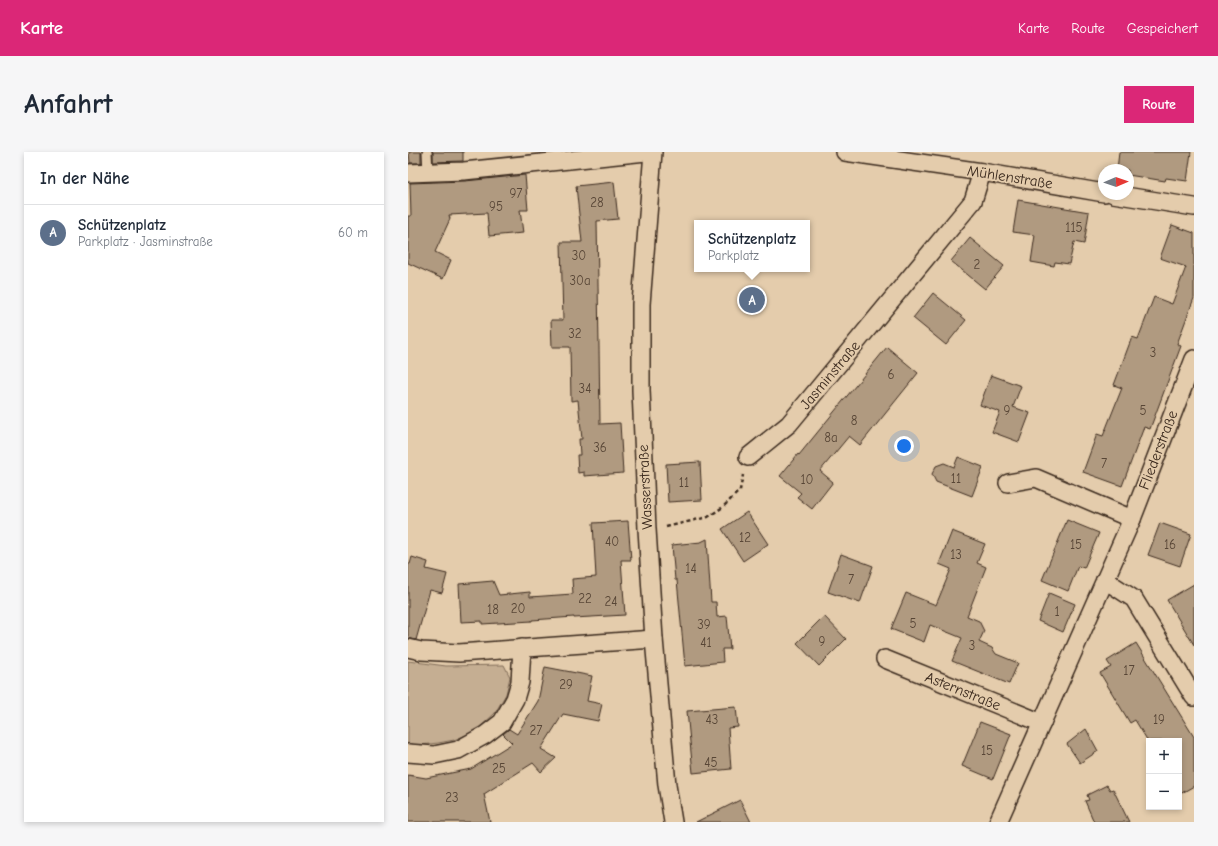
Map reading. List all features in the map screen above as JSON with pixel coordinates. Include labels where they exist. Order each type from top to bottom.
[{"type":"street","points":[[408,173],[464,172],[646,152]]},
{"type":"street","name":"Wasserstraße","points":[[652,152],[640,304],[641,390],[647,529],[654,639],[667,786],[673,822]]},
{"type":"street","name":"Mühlenstraße","points":[[845,152],[1098,191]]},
{"type":"street","name":"Jasminstraße","points":[[748,457],[789,424],[973,202],[982,172]]},
{"type":"street","points":[[1134,197],[1194,207]]},
{"type":"street","name":"Fliederstraße","points":[[1105,580],[1132,519],[1194,359]]},
{"type":"street","points":[[1008,483],[1036,478],[1132,519]]},
{"type":"street","points":[[998,822],[1105,580],[1134,599],[1194,697]]},
{"type":"street","points":[[408,648],[459,653],[654,639]]},
{"type":"street","points":[[408,753],[434,755],[458,750],[485,735],[502,722],[515,699],[520,682],[522,648]]},
{"type":"street","name":"Asternstraße","points":[[885,659],[1042,723]]},
{"type":"lane","points":[[427,152],[428,173]]},
{"type":"path","points":[[647,529],[661,528],[701,519],[708,517],[724,508],[740,490],[748,457]]},
{"type":"shaded area","points":[[408,661],[446,666],[504,665],[510,677],[506,694],[495,713],[476,731],[454,740],[420,745],[408,744]]},
{"type":"building","points":[[409,152],[421,152],[421,163],[410,163]]},
{"type":"building","points":[[433,152],[463,152],[463,161],[433,162]]},
{"type":"building","points":[[1119,152],[1191,152],[1187,181],[1166,178],[1165,181],[1134,176],[1134,164],[1118,164]]},
{"type":"building","points":[[525,175],[528,210],[520,210],[523,233],[489,236],[487,213],[449,215],[450,219],[435,252],[451,260],[443,279],[408,263],[408,216],[411,216],[410,183],[465,181]]},
{"type":"building","points":[[614,182],[618,219],[597,221],[600,424],[620,423],[623,473],[584,476],[584,472],[578,473],[577,455],[580,455],[579,439],[582,439],[578,400],[571,401],[570,347],[552,347],[551,320],[563,320],[561,242],[582,242],[576,186]]},
{"type":"building","points":[[1018,200],[1089,212],[1084,244],[1074,242],[1069,264],[1055,262],[1054,266],[1031,262],[1035,235],[1013,232]]},
{"type":"building","points":[[1172,225],[1194,233],[1194,298],[1177,344],[1181,346],[1150,429],[1144,427],[1122,486],[1083,472],[1097,434],[1103,436],[1122,388],[1114,385],[1132,337],[1138,339],[1154,297],[1172,304],[1186,267],[1160,258]]},
{"type":"building","points":[[970,238],[1004,266],[985,289],[951,261]]},
{"type":"building","points":[[933,293],[966,320],[946,345],[913,318]]},
{"type":"building","points":[[887,347],[918,373],[860,445],[849,436],[820,471],[833,482],[812,509],[797,497],[801,493],[780,476],[798,454],[799,455]]},
{"type":"building","points":[[991,375],[1021,386],[1013,407],[1030,413],[1019,442],[992,432],[1000,412],[980,405]]},
{"type":"building","points":[[958,457],[983,467],[972,496],[936,482],[932,474],[936,466],[944,463],[954,467]]},
{"type":"building","points":[[700,462],[702,500],[668,502],[666,464]]},
{"type":"building","points":[[747,512],[768,544],[743,561],[722,529]]},
{"type":"building","points":[[1067,520],[1099,533],[1084,568],[1078,566],[1068,591],[1042,580]]},
{"type":"building","points":[[628,521],[631,560],[621,560],[625,615],[574,617],[482,624],[482,621],[461,622],[459,584],[493,581],[499,595],[530,592],[530,597],[573,594],[572,579],[596,577],[593,523]]},
{"type":"building","points":[[1160,523],[1191,534],[1180,566],[1148,555]]},
{"type":"building","points":[[952,531],[985,544],[977,563],[986,567],[967,616],[979,621],[984,631],[979,642],[992,648],[996,654],[1018,663],[1009,684],[952,661],[962,638],[930,625],[924,642],[891,629],[906,593],[936,605],[951,569],[939,564]]},
{"type":"building","points":[[707,539],[711,602],[716,602],[717,617],[727,616],[730,649],[722,649],[723,662],[685,666],[677,580],[675,580],[672,545],[701,542]]},
{"type":"building","points":[[841,554],[873,566],[860,603],[828,592]]},
{"type":"building","points":[[412,557],[428,562],[426,569],[447,574],[442,593],[430,590],[416,640],[408,638],[408,564],[410,564]]},
{"type":"building","points":[[1194,584],[1194,645],[1167,600]]},
{"type":"building","points":[[1049,593],[1075,604],[1063,632],[1038,621]]},
{"type":"building","points":[[824,616],[846,639],[819,666],[797,643]]},
{"type":"building","points":[[1136,643],[1194,737],[1194,786],[1182,793],[1182,738],[1146,738],[1135,720],[1130,723],[1100,673],[1111,667],[1107,661]]},
{"type":"building","points":[[545,667],[592,676],[587,701],[602,704],[598,721],[563,714],[541,749],[556,758],[541,772],[533,763],[484,794],[490,822],[408,822],[408,775],[426,778],[471,769],[511,744],[512,743],[503,734],[509,729],[517,734],[538,701]]},
{"type":"building","points":[[736,707],[738,727],[728,728],[731,769],[693,773],[687,711]]},
{"type":"building","points":[[980,722],[1011,734],[993,779],[962,766]]},
{"type":"building","points":[[1086,729],[1098,751],[1080,763],[1067,744]]},
{"type":"building","points":[[1107,785],[1110,790],[1113,789],[1129,822],[1094,822],[1085,801],[1089,800],[1087,795]]},
{"type":"building","points":[[740,800],[751,822],[696,822]]},
{"type":"place","name":"Schützenplatz","points":[[752,300]]}]
